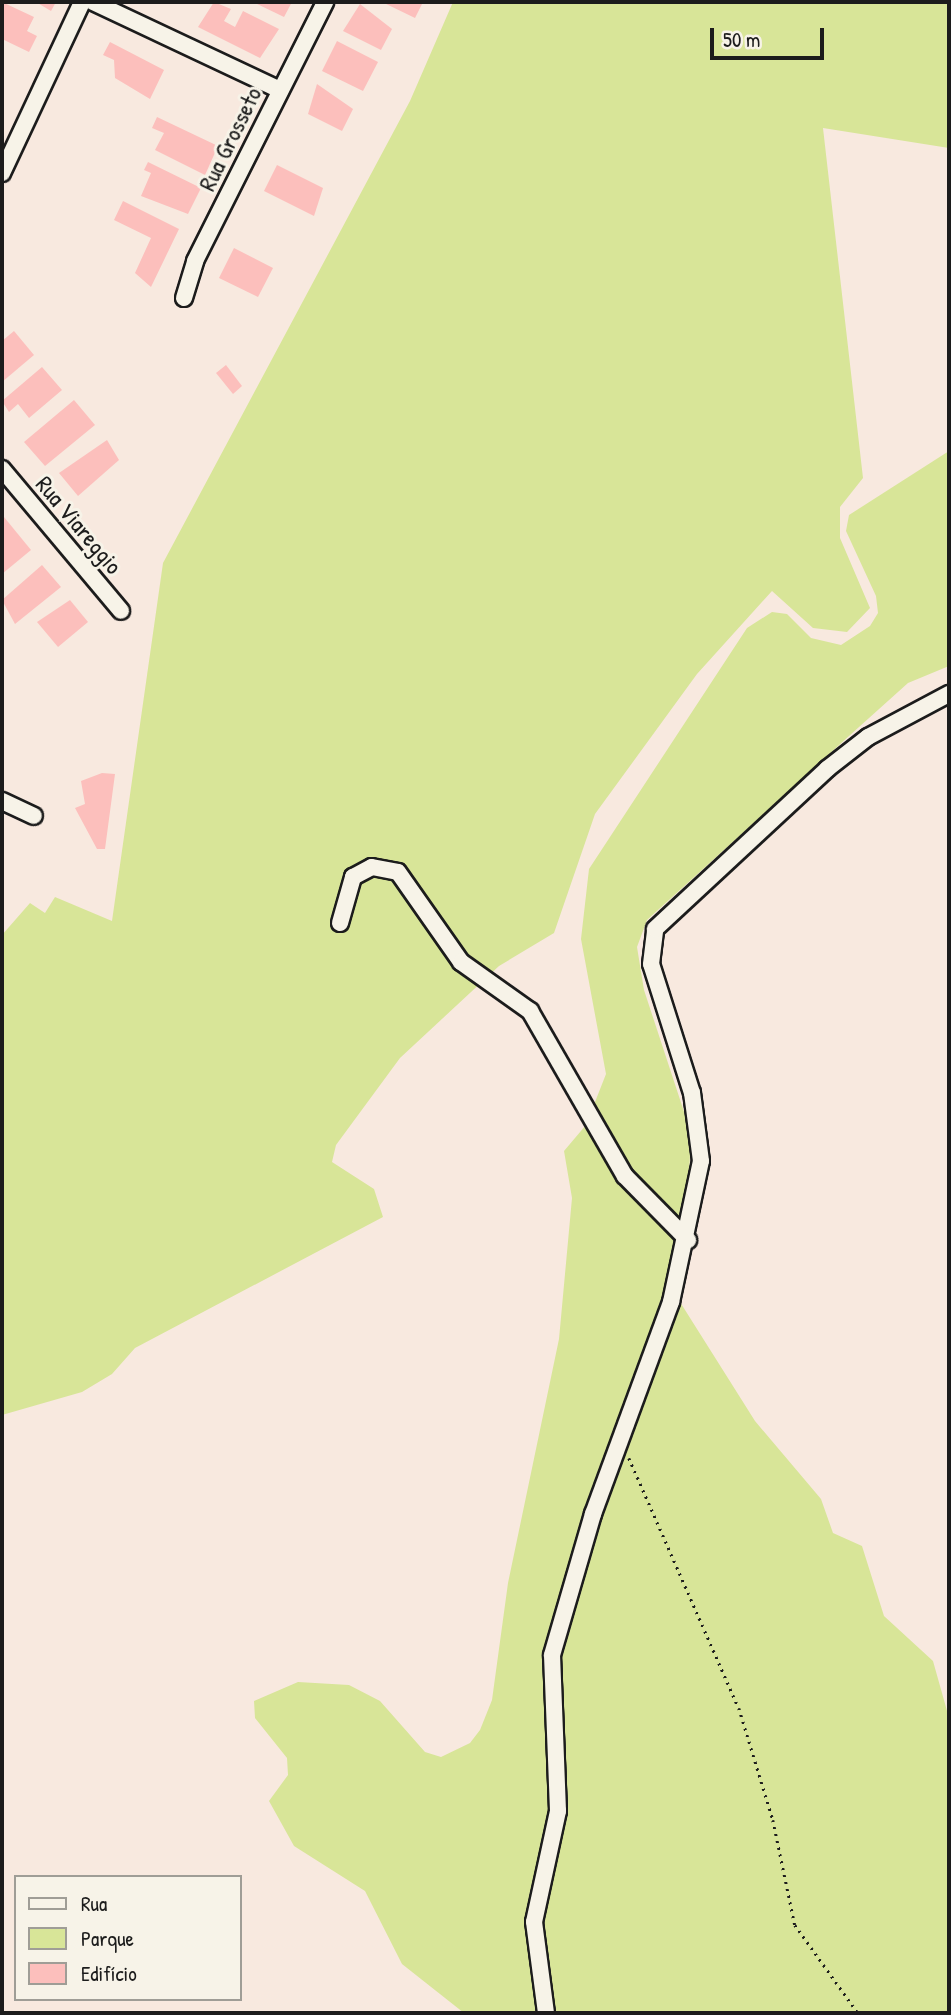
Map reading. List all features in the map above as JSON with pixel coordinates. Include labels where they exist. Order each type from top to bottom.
[{"type":"street","points":[[2,173],[82,2]]},
{"type":"street","points":[[93,2],[280,90]]},
{"type":"street","name":"Rua Grosseto","points":[[184,298],[195,261],[325,2]]},
{"type":"street","name":"Rua Viareggio","points":[[2,469],[121,611]]},
{"type":"street","points":[[546,2013],[534,1922],[558,1811],[552,1655],[620,1439],[645,1384],[688,1240],[701,1141],[651,964],[655,929],[827,769],[868,737],[949,694]]},
{"type":"street","points":[[2,801],[34,816]]},
{"type":"street","points":[[340,923],[353,877],[372,867],[398,872],[461,962],[530,1011],[625,1176],[688,1240]]},
{"type":"path","points":[[620,1439],[739,1708],[773,1820],[795,1925],[859,2013]]},
{"type":"green space","points":[[453,2],[949,2],[949,148],[823,128],[863,478],[840,507],[840,538],[870,608],[847,632],[813,628],[772,591],[697,674],[595,814],[554,933],[499,966],[400,1058],[336,1145],[332,1162],[374,1189],[383,1217],[135,1348],[112,1374],[82,1392],[2,1415],[2,935],[30,903],[45,913],[55,897],[112,921],[163,563],[410,101]]},
{"type":"green space","points":[[949,451],[949,666],[908,683],[849,736],[647,920],[637,947],[644,990],[691,1133],[688,1197],[668,1283],[755,1421],[821,1499],[833,1533],[862,1546],[884,1616],[933,1661],[949,1718],[949,2013],[464,2013],[402,1964],[365,1891],[294,1846],[269,1801],[288,1775],[287,1758],[255,1718],[254,1701],[298,1682],[349,1685],[380,1701],[425,1752],[441,1757],[470,1743],[480,1730],[492,1700],[508,1583],[559,1339],[572,1198],[564,1151],[586,1125],[606,1074],[581,939],[589,869],[747,628],[772,612],[787,614],[811,638],[841,645],[870,626],[878,613],[876,596],[846,531],[849,515]]},
{"type":"building","points":[[2,2],[34,17],[27,31],[37,36],[29,52],[2,39]]},
{"type":"building","points":[[36,2],[56,2],[51,11]]},
{"type":"building","points":[[214,2],[231,9],[224,21],[235,27],[243,11],[279,29],[260,58],[198,27]]},
{"type":"building","points":[[253,2],[292,2],[284,17]]},
{"type":"building","points":[[382,2],[423,2],[415,18]]},
{"type":"building","points":[[360,4],[392,29],[381,50],[343,31]]},
{"type":"building","points":[[337,41],[378,62],[363,91],[322,71]]},
{"type":"building","points":[[110,42],[164,70],[150,99],[115,78],[114,60],[103,55]]},
{"type":"building","points":[[317,84],[353,109],[342,131],[308,114]]},
{"type":"building","points":[[157,117],[218,146],[205,175],[155,150],[164,133],[152,128]]},
{"type":"building","points":[[148,162],[201,188],[188,214],[141,196],[151,173],[144,170]]},
{"type":"building","points":[[277,165],[323,188],[314,216],[264,191]]},
{"type":"building","points":[[123,201],[179,229],[151,287],[135,273],[151,238],[114,220]]},
{"type":"building","points":[[234,248],[273,268],[258,297],[219,278]]},
{"type":"building","points":[[14,331],[34,355],[2,382],[2,341]]},
{"type":"building","points":[[226,365],[242,386],[233,394],[216,373]]},
{"type":"building","points":[[42,367],[62,390],[29,418],[18,404],[9,412],[2,401]]},
{"type":"building","points":[[74,400],[95,425],[45,466],[24,442]]},
{"type":"building","points":[[107,440],[119,460],[78,496],[59,473]]},
{"type":"building","points":[[4,517],[31,550],[2,574],[2,519]]},
{"type":"building","points":[[42,565],[61,587],[15,624],[2,600]]},
{"type":"building","points":[[70,600],[88,622],[58,647],[37,622]]},
{"type":"building","points":[[102,773],[115,774],[105,849],[97,849],[75,808],[85,804],[81,781]]}]
